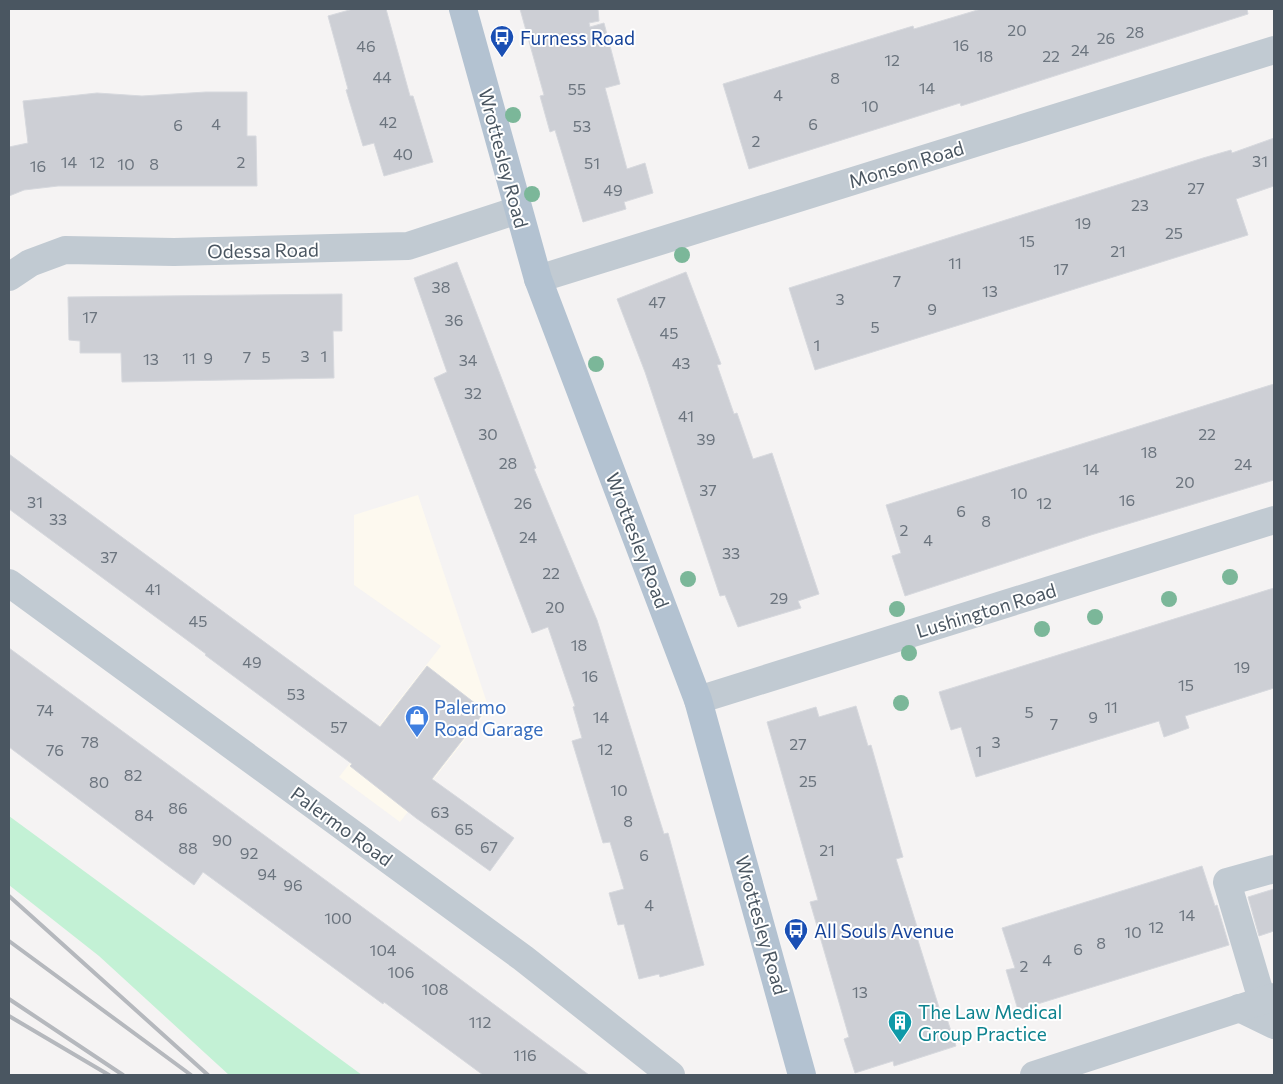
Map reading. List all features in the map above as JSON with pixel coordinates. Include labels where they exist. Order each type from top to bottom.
[{"type":"main road","name":"Wrottesley Road","points":[[463,9],[538,279],[698,700],[802,1075]]},
{"type":"street","name":"Monson Road","points":[[538,279],[1274,50]]},
{"type":"street","name":"Odessa Road","points":[[9,278],[30,263],[65,250],[174,252],[408,246],[518,210]]},
{"type":"street","name":"Lushington Road","points":[[698,700],[1274,520]]},
{"type":"street","name":"Palermo Road","points":[[9,583],[523,958],[671,1075]]},
{"type":"street","points":[[1274,869],[1227,882],[1258,1002],[1274,1025]]},
{"type":"street","points":[[1034,1075],[1258,1002]]},
{"type":"shaded area","points":[[418,495],[489,709],[400,822],[339,777],[441,646],[354,585],[354,515]]},
{"type":"green space","points":[[9,816],[362,1075],[229,1075],[99,956],[9,885]]},
{"type":"building","points":[[353,9],[386,9],[410,96],[413,96],[433,162],[384,176],[374,143],[363,146],[346,90],[348,89],[328,16]]},
{"type":"building","points":[[520,9],[598,9],[599,21],[589,23],[590,27],[604,23],[620,84],[605,88],[627,169],[645,163],[653,193],[624,202],[626,209],[583,222],[555,130],[550,132],[540,96],[544,95]]},
{"type":"building","points":[[981,9],[1247,9],[1248,14],[961,106],[960,103],[749,169],[723,84],[913,26],[914,29]]},
{"type":"building","points":[[206,92],[247,92],[247,136],[256,136],[257,186],[58,186],[24,190],[9,196],[9,147],[28,143],[23,101],[97,93],[142,96]]},
{"type":"building","points":[[1274,138],[1274,186],[1236,199],[1248,235],[815,370],[789,288],[1203,158],[1231,150],[1232,153]]},
{"type":"building","points":[[457,262],[536,468],[534,469],[597,620],[664,834],[668,833],[704,965],[660,977],[659,974],[639,979],[624,924],[618,925],[609,893],[624,889],[610,842],[603,843],[572,741],[582,738],[573,707],[575,706],[548,627],[532,633],[434,378],[447,372],[414,278]]},
{"type":"building","points":[[686,272],[721,364],[717,365],[734,414],[737,413],[753,459],[772,453],[819,594],[798,601],[801,608],[738,627],[725,595],[720,596],[645,372],[617,299]]},
{"type":"building","points":[[342,294],[342,331],[333,331],[334,378],[122,382],[121,353],[80,353],[80,341],[69,340],[68,297]]},
{"type":"building","points":[[1274,384],[1274,480],[1091,535],[905,596],[892,556],[901,553],[886,505]]},
{"type":"building","points":[[9,454],[380,727],[427,666],[485,711],[432,779],[514,838],[490,871],[416,818],[350,766],[352,764],[206,654],[9,509]]},
{"type":"building","points":[[1274,588],[1274,688],[1185,716],[1189,728],[1164,737],[1159,721],[976,777],[961,727],[951,730],[939,692]]},
{"type":"building","points":[[9,648],[589,1075],[483,1075],[203,872],[194,885],[164,863],[9,747]]},
{"type":"building","points":[[856,706],[868,746],[871,745],[903,857],[896,859],[918,930],[915,931],[942,1017],[946,1016],[956,1046],[894,1066],[893,1061],[855,1073],[844,1039],[849,1037],[810,902],[818,900],[767,722],[816,707],[819,717]]},
{"type":"building","points":[[1202,866],[1215,906],[1217,905],[1229,945],[1018,1010],[1006,970],[1015,968],[1002,928]]},
{"type":"building","points":[[1274,889],[1274,931],[1259,936],[1248,897]]},
{"type":"railway","points":[[9,896],[208,1075]]},
{"type":"railway","points":[[9,941],[191,1075]]},
{"type":"railway","points":[[9,999],[123,1075]]},
{"type":"railway","points":[[9,1016],[109,1075]]},
{"type":"place","name":"Furness Road","points":[[502,58]]},
{"type":"place","name":"Palermo Road Garage","points":[[417,738]]},
{"type":"place","name":"All Souls Avenue","points":[[796,951]]},
{"type":"place","name":"The Law Medical Group Practice","points":[[900,1043]]}]
